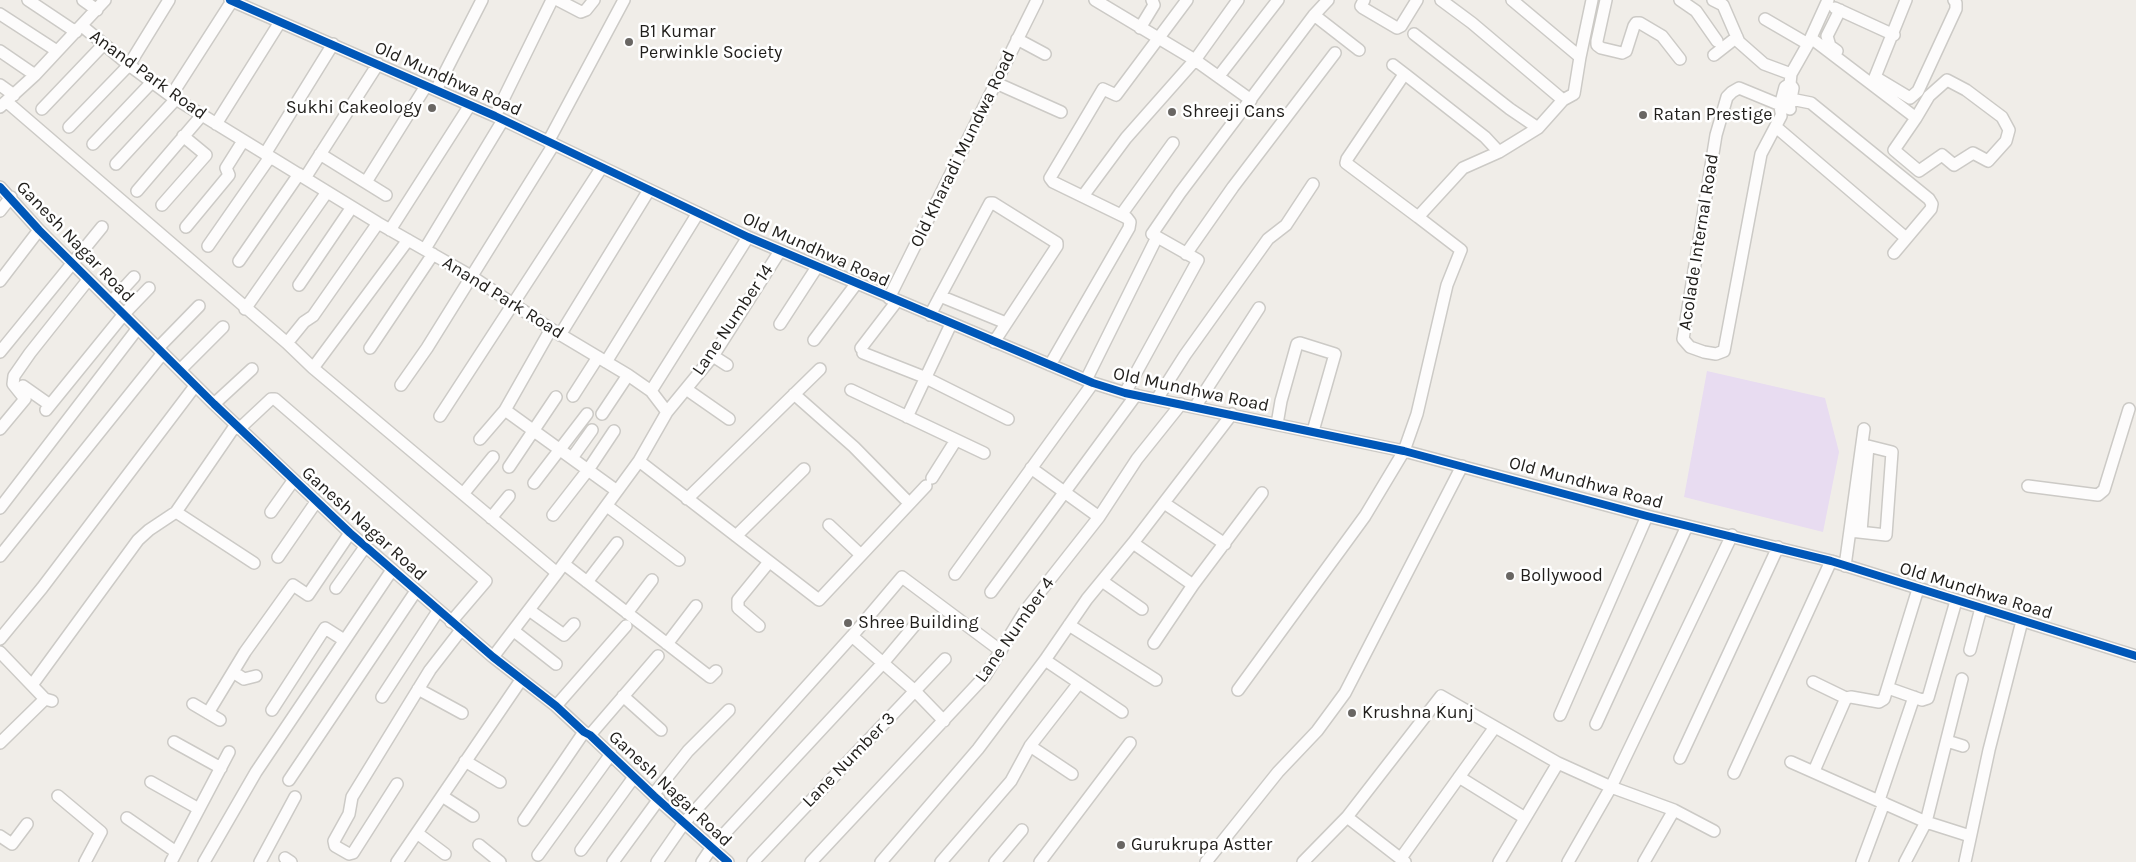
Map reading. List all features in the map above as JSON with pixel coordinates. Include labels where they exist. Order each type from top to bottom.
[{"type":"street","name":"Anand Park Road","points":[[28,0],[104,44],[174,98],[378,223],[471,276],[556,332],[628,375],[651,391],[667,412]]},
{"type":"street","points":[[83,0],[97,10]]},
{"type":"street","points":[[7,101],[35,75],[105,0]]},
{"type":"street","points":[[69,127],[129,65],[169,0]]},
{"type":"street","points":[[116,164],[174,98],[231,0]]},
{"type":"street","name":"Old Mundhwa Road","points":[[231,0],[499,118],[748,238],[1090,381],[1130,394],[1157,400],[1404,450],[1647,516],[1778,547],[1831,561],[1918,590],[2136,656]]},
{"type":"street","points":[[366,182],[431,88],[482,0]]},
{"type":"street","points":[[370,348],[429,252],[499,118],[552,0]]},
{"type":"street","points":[[558,0],[581,12],[586,10],[594,0]]},
{"type":"street","points":[[401,385],[427,348],[551,143],[624,0]]},
{"type":"street","name":"Old Kharadi Mundwa Road","points":[[924,377],[862,350],[893,300],[1037,0]]},
{"type":"street","points":[[1140,28],[1154,5],[1152,0]]},
{"type":"street","points":[[1050,365],[1129,228],[1126,218],[1053,182],[1050,178],[1103,89],[1116,95],[1186,0]]},
{"type":"street","points":[[1083,196],[1126,138],[1194,60],[1238,0]]},
{"type":"street","points":[[1219,76],[1278,0]]},
{"type":"street","points":[[991,592],[1064,492],[1130,394],[1198,260],[1152,234],[1180,193],[1314,15],[1328,0]]},
{"type":"street","points":[[1364,0],[1361,6],[1363,8],[1397,28],[1401,26],[1417,0]]},
{"type":"street","points":[[1441,0],[1472,23],[1563,100]]},
{"type":"street","points":[[1512,0],[1580,57]]},
{"type":"street","points":[[1418,217],[1463,168],[1499,152],[1538,128],[1563,100],[1574,94],[1592,0]]},
{"type":"street","points":[[1606,0],[1597,40],[1601,48],[1622,53],[1626,51],[1634,26],[1636,23],[1640,23],[1662,36],[1680,60]]},
{"type":"street","points":[[1680,0],[1696,11],[1717,41]]},
{"type":"street","points":[[1713,0],[1723,5],[1739,42],[1764,64],[1790,79]]},
{"type":"street","points":[[1875,77],[1894,35],[1906,0]]},
{"type":"street","points":[[1840,10],[1827,36],[1830,46],[1905,97],[1910,98],[1918,91],[1956,9],[1954,0]]},
{"type":"street","points":[[1101,2],[1219,76],[1251,100]]},
{"type":"street","points":[[1828,2],[1840,10],[1894,35]]},
{"type":"street","name":"Acolade Internal Road","points":[[1786,108],[1739,88],[1728,97],[1716,135],[1683,339],[1690,347],[1716,354],[1724,350],[1761,154],[1786,108],[1785,87],[1828,2]]},
{"type":"street","points":[[0,14],[57,51]]},
{"type":"street","points":[[1314,15],[1359,50]]},
{"type":"street","points":[[1764,19],[1809,41],[1916,118]]},
{"type":"street","points":[[216,124],[280,22]]},
{"type":"street","points":[[1414,34],[1510,109],[1538,128]]},
{"type":"street","points":[[1714,55],[1737,37]]},
{"type":"street","points":[[1017,39],[1045,54]]},
{"type":"street","points":[[42,110],[104,44]]},
{"type":"street","points":[[208,246],[267,155],[333,44]]},
{"type":"street","points":[[0,51],[35,75]]},
{"type":"street","points":[[1186,254],[1232,187],[1335,53]]},
{"type":"street","points":[[239,261],[320,154],[378,64]]},
{"type":"street","points":[[1393,65],[1485,137],[1499,152]]},
{"type":"street","points":[[1238,690],[1365,516],[1404,450],[1417,414],[1447,286],[1461,250],[1346,163],[1403,76],[1406,75]]},
{"type":"street","points":[[1947,80],[1966,90],[2002,117],[2009,130],[2006,141],[1988,161],[1973,154],[1954,165],[1942,155],[1919,171],[1894,150],[1916,118],[1929,96],[1947,80]]},
{"type":"street","points":[[94,144],[152,82]]},
{"type":"street","points":[[996,83],[1061,112]]},
{"type":"street","points":[[0,85],[7,101],[245,309],[287,342],[313,368],[491,518],[561,569],[587,582],[710,677],[716,672]]},
{"type":"street","points":[[1786,108],[1811,104],[1929,199],[1932,204],[1931,209],[1894,253]]},
{"type":"street","points":[[390,230],[470,105]]},
{"type":"street","points":[[137,191],[202,115]]},
{"type":"street","points":[[1776,127],[1906,238]]},
{"type":"street","points":[[162,205],[206,155],[183,136]]},
{"type":"street","points":[[186,227],[229,175],[226,168],[243,140]]},
{"type":"street","points":[[1126,218],[1173,143]]},
{"type":"street","points":[[320,154],[386,195]]},
{"type":"street","points":[[440,416],[602,167]]},
{"type":"street","points":[[1157,400],[1185,355],[1268,239],[1286,225],[1313,184]]},
{"type":"street","name":"Ganesh Nagar Road","points":[[0,187],[88,280],[237,427],[350,534],[493,658],[556,706],[728,862]]},
{"type":"street","points":[[480,439],[505,410],[649,190]]},
{"type":"street","points":[[245,309],[327,192]]},
{"type":"street","points":[[0,211],[11,197]]},
{"type":"street","points":[[930,315],[992,203],[1057,243],[1057,246],[994,342]]},
{"type":"street","points":[[299,285],[352,207]]},
{"type":"street","points":[[573,396],[602,360],[698,213]]},
{"type":"street","points":[[287,342],[304,322],[313,316],[378,223]]},
{"type":"street","points":[[0,352],[72,261],[102,227]]},
{"type":"street","points":[[0,280],[39,230]]},
{"type":"street","points":[[955,574],[1031,468],[1090,381],[1157,237]]},
{"type":"street","points":[[651,391],[748,238]]},
{"type":"street","points":[[313,368],[408,240]]},
{"type":"street","name":"Lane Number 14","points":[[667,412],[713,356],[780,252]]},
{"type":"street","points":[[780,324],[816,268]]},
{"type":"street","points":[[111,302],[134,277]]},
{"type":"street","points":[[0,429],[25,399],[13,384],[14,376],[88,280]]},
{"type":"street","points":[[814,340],[856,284]]},
{"type":"street","points":[[23,386],[48,408],[124,314],[149,288]]},
{"type":"street","points":[[940,296],[1006,323]]},
{"type":"street","points":[[0,556],[160,350],[199,306]]},
{"type":"street","points":[[1195,407],[1259,308]]},
{"type":"street","points":[[907,417],[924,377],[951,324]]},
{"type":"street","points":[[180,370],[223,327]]},
{"type":"street","points":[[0,508],[138,328]]},
{"type":"street","points":[[1276,424],[1297,344],[1300,343],[1335,354],[1313,431]]},
{"type":"street","points":[[713,356],[727,365]]},
{"type":"street","points":[[214,404],[252,369]]},
{"type":"street","points":[[687,498],[820,369]]},
{"type":"street","points":[[602,414],[628,375]]},
{"type":"street","points":[[924,377],[1008,419]]},
{"type":"street","points":[[0,639],[42,588],[195,386]]},
{"type":"street","points":[[686,389],[729,419]]},
{"type":"street","points":[[851,390],[984,453]]},
{"type":"street","points":[[794,394],[854,448],[909,502]]},
{"type":"street","points":[[509,467],[556,396]]},
{"type":"street","points":[[32,685],[138,540],[149,530],[176,512],[237,427],[271,399],[275,399],[486,581],[451,622]]},
{"type":"street","name":"Lane Number 4","points":[[811,862],[985,676],[1024,611],[1099,517],[1137,459],[1181,404]]},
{"type":"street","points":[[505,410],[617,491]]},
{"type":"street","points":[[2028,486],[2098,495],[2104,490],[2129,410]]},
{"type":"street","points":[[493,658],[561,569],[639,461],[667,412]]},
{"type":"street","points":[[534,483],[586,414]]},
{"type":"street","points":[[881,862],[978,749],[1102,581],[1232,414]]},
{"type":"street","points":[[1855,531],[1864,429]]},
{"type":"street","points":[[572,458],[592,430]]},
{"type":"street","points":[[554,515],[588,470],[614,431]]},
{"type":"street","points":[[639,461],[819,600],[929,482],[956,440]]},
{"type":"street","points":[[1846,566],[1855,531],[1868,446],[1892,452],[1886,535],[1855,531]]},
{"type":"street","points":[[463,494],[493,457]]},
{"type":"street","points":[[1206,862],[1278,772],[1317,731],[1345,693],[1462,466]]},
{"type":"street","points":[[1031,468],[1099,517]]},
{"type":"street","points":[[736,536],[804,469]]},
{"type":"street","points":[[271,512],[293,481]]},
{"type":"street","points":[[1154,644],[1194,585],[1262,493]]},
{"type":"street","points":[[491,518],[508,496]]},
{"type":"street","points":[[278,557],[316,502]]},
{"type":"street","points":[[1164,503],[1225,544]]},
{"type":"street","points":[[606,506],[679,560]]},
{"type":"street","points":[[176,512],[254,563]]},
{"type":"street","points":[[1560,715],[1647,516]]},
{"type":"street","points":[[829,525],[861,555]]},
{"type":"street","points":[[1596,724],[1687,526]]},
{"type":"street","points":[[208,713],[233,672],[293,585],[308,595],[350,534]]},
{"type":"street","points":[[1568,862],[1611,787],[1732,535]]},
{"type":"street","points":[[587,582],[617,542]]},
{"type":"street","points":[[1133,543],[1194,585]]},
{"type":"street","points":[[336,588],[365,547]]},
{"type":"street","points":[[1680,758],[1778,547]]},
{"type":"street","points":[[1734,773],[1831,561]]},
{"type":"street","points":[[760,626],[738,608],[738,600],[769,562]]},
{"type":"street","points":[[204,862],[256,772],[392,570]]},
{"type":"street","points":[[657,862],[684,823],[852,636],[902,577],[1001,651]]},
{"type":"street","points":[[627,613],[652,580]]},
{"type":"street","points":[[1102,581],[1142,609]]},
{"type":"street","points":[[1813,682],[1846,698],[1851,697],[1879,702],[1884,699],[1918,590]]},
{"type":"street","points":[[289,780],[416,591]]},
{"type":"street","points":[[1888,688],[1926,700],[1931,694],[1956,601]]},
{"type":"street","points":[[667,644],[696,606]]},
{"type":"street","points":[[1970,650],[1981,608]]},
{"type":"street","points":[[529,610],[564,635],[574,624]]},
{"type":"street","points":[[382,697],[438,611]]},
{"type":"street","points":[[1965,862],[1989,750],[2022,621]]},
{"type":"street","points":[[1069,625],[1156,680]]},
{"type":"street","points":[[556,706],[626,626]]},
{"type":"street","points":[[702,862],[712,847],[883,663],[914,626]]},
{"type":"street","points":[[272,710],[325,628],[344,640]]},
{"type":"street","points":[[397,784],[353,853],[349,854],[334,846],[334,841],[349,814],[352,797],[418,689],[460,630]]},
{"type":"street","points":[[514,630],[556,664]]},
{"type":"street","points":[[852,636],[915,691],[944,720]]},
{"type":"street","points":[[0,652],[49,700],[0,743]]},
{"type":"street","points":[[524,820],[587,733],[658,656]]},
{"type":"street","name":"Lane Number 3","points":[[753,862],[945,659]]},
{"type":"street","points":[[1045,660],[1122,712]]},
{"type":"street","points":[[233,672],[244,679],[256,676]]},
{"type":"street","points":[[1904,862],[1926,822],[1962,679]]},
{"type":"street","points":[[397,862],[521,680]]},
{"type":"street","points":[[941,862],[1011,781],[1030,746],[1079,683]]},
{"type":"street","points":[[418,689],[462,714]]},
{"type":"street","points":[[623,696],[661,730]]},
{"type":"street","points":[[1303,862],[1347,817],[1441,696],[1558,763],[1611,787],[1674,810],[1714,831]]},
{"type":"street","points":[[1862,862],[1914,697]]},
{"type":"street","points":[[1814,771],[1846,698]]},
{"type":"street","points":[[193,704],[220,720]]},
{"type":"street","points":[[613,862],[657,798],[657,790],[688,751],[729,710]]},
{"type":"street","points":[[1347,817],[1403,860],[1495,727]]},
{"type":"street","points":[[1947,741],[1963,746]]},
{"type":"street","points":[[174,742],[221,768]]},
{"type":"street","points":[[1040,862],[1130,743]]},
{"type":"street","points":[[1030,746],[1072,774]]},
{"type":"street","points":[[127,818],[173,857],[228,752]]},
{"type":"street","points":[[538,855],[611,754]]},
{"type":"street","points":[[466,761],[500,782]]},
{"type":"street","points":[[1791,762],[1926,822],[1970,836]]},
{"type":"street","points":[[1499,862],[1558,763]]},
{"type":"street","points":[[581,850],[634,777]]},
{"type":"street","points":[[1459,777],[1525,818]]},
{"type":"street","points":[[152,782],[199,809]]},
{"type":"street","points":[[58,796],[101,832],[85,862]]},
{"type":"street","points":[[442,796],[473,816]]},
{"type":"street","points":[[260,862],[295,797]]},
{"type":"street","points":[[1644,862],[1674,810]]},
{"type":"street","points":[[0,836],[12,844],[27,824]]},
{"type":"street","points":[[995,862],[1022,830]]},
{"type":"street","points":[[417,833],[446,854]]},
{"type":"street","points":[[479,845],[500,862]]},
{"type":"shaded area","points":[[1707,371],[1825,398],[1839,452],[1823,532],[1684,497]]},
{"type":"cycle path","points":[[230,0],[495,116],[748,237],[1093,383],[1125,393],[1404,451],[1647,516],[1831,561],[2136,656]]},
{"type":"cycle path","points":[[0,187],[39,230],[214,404],[350,533],[493,657],[590,735],[654,796],[728,862]]},
{"type":"place","name":"B1 Kumar Perwinkle Society","points":[[629,42]]},
{"type":"place","name":"Sukhi Cakeology","points":[[432,108]]},
{"type":"place","name":"Shreeji Cans","points":[[1172,112]]},
{"type":"place","name":"Ratan Prestige","points":[[1643,115]]},
{"type":"place","name":"Bollywood","points":[[1510,576]]},
{"type":"place","name":"Shree Building","points":[[848,623]]},
{"type":"place","name":"Krushna Kunj","points":[[1352,713]]},
{"type":"place","name":"Gurukrupa Astter","points":[[1121,845]]}]
